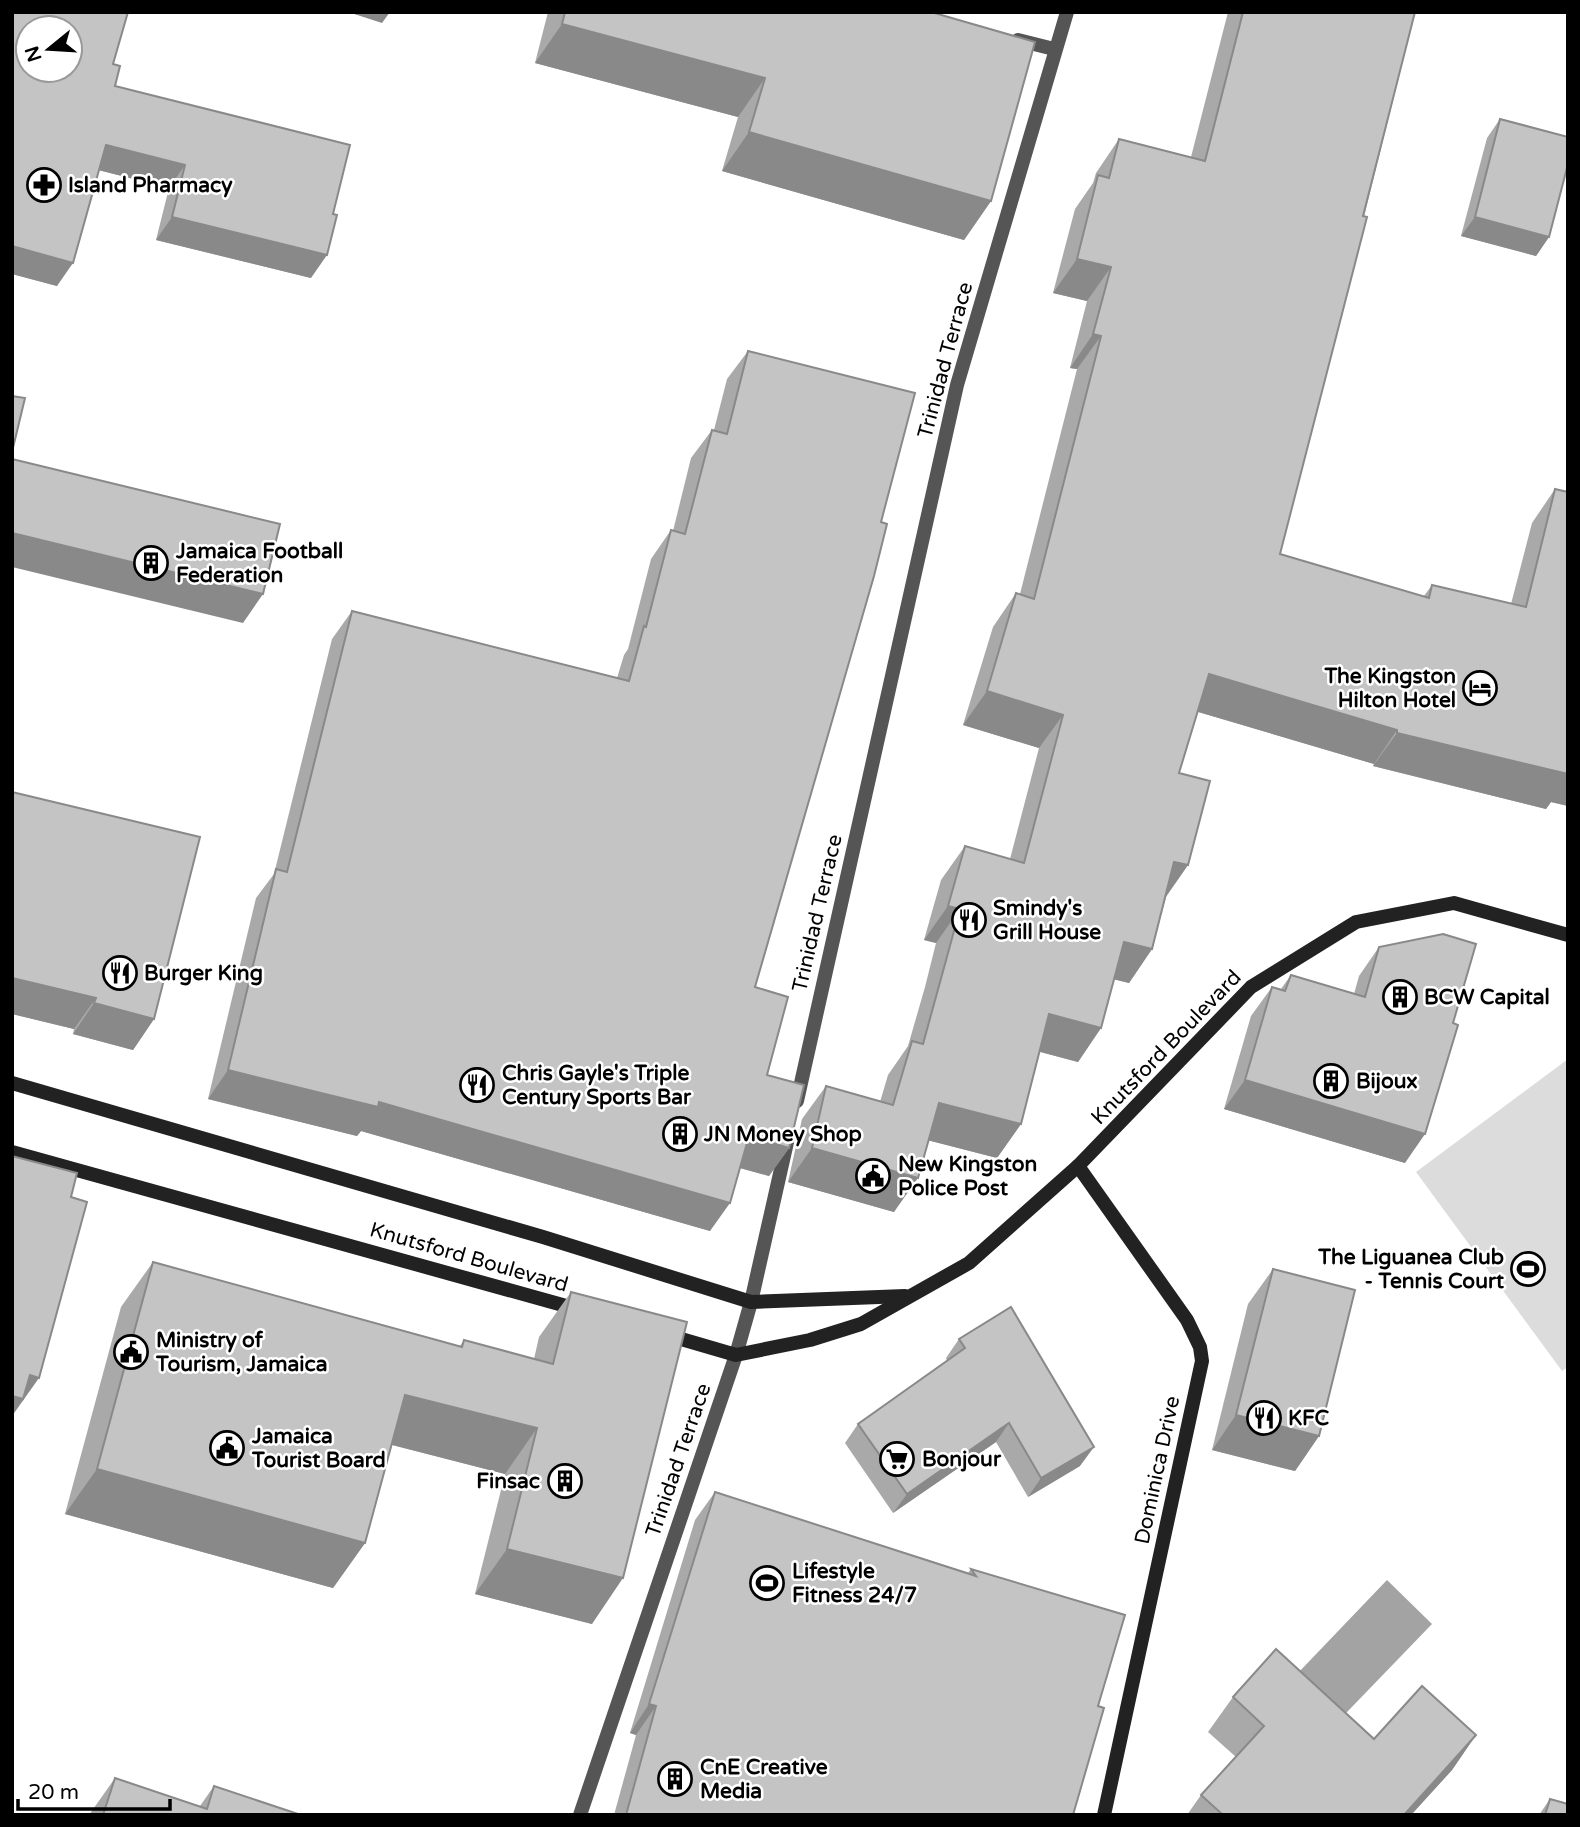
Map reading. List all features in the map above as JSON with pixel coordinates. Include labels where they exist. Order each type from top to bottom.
[{"type":"main road","name":"Knutsford Boulevard","points":[[647,1329],[736,1355],[810,1339],[861,1324],[969,1263],[1078,1166],[1251,986],[1356,922],[1454,904],[1568,935]]},
{"type":"main road","name":"Knutsford Boulevard","points":[[12,1083],[543,1237],[751,1302],[910,1295]]},
{"type":"main road","name":"Knutsford Boulevard","points":[[12,1152],[596,1315]]},
{"type":"main road","name":"Dominica Drive","points":[[1078,1166],[1187,1320],[1200,1347],[1202,1361],[1104,1815]]},
{"type":"street","name":"Trinidad Terrace","points":[[580,1815],[736,1355],[751,1302],[957,385],[1067,12]]},
{"type":"street","points":[[1001,36],[1054,49]]},
{"type":"shaded area","name":"The Liguanea Club - Tennis Court","points":[[1568,1059],[1568,1367],[1562,1371],[1416,1172]]},
{"type":"shaded area","points":[[1387,1580],[1432,1624],[1320,1740],[1275,1697]]},
{"type":"building","points":[[12,12],[128,12],[113,64],[120,66],[115,86],[350,145],[333,214],[337,215],[327,255],[172,217],[185,165],[106,145],[73,263],[12,246]]},
{"type":"building","points":[[565,12],[931,12],[1035,42],[991,201],[749,132],[765,78],[562,24]]},
{"type":"building","points":[[1243,12],[1415,12],[1363,216],[1367,217],[1280,554],[1429,598],[1432,585],[1526,607],[1555,489],[1568,492],[1568,774],[1397,733],[1397,730],[1209,674],[1179,773],[1210,781],[1188,865],[1174,862],[1152,949],[1124,942],[1101,1028],[1049,1014],[1021,1124],[939,1103],[918,1178],[812,1148],[826,1086],[893,1105],[912,1041],[923,1044],[960,909],[948,906],[965,846],[1024,863],[1063,715],[987,691],[1016,593],[1034,599],[1101,336],[1093,334],[1111,267],[1077,259],[1098,175],[1109,178],[1119,139],[1205,161]]},
{"type":"building","points":[[1500,119],[1568,137],[1568,164],[1549,237],[1475,217]]},
{"type":"building","points":[[748,351],[915,393],[881,522],[887,524],[874,576],[755,987],[788,997],[767,1075],[804,1085],[789,1148],[749,1136],[730,1203],[379,1102],[378,1107],[228,1070],[276,869],[287,872],[352,611],[629,681],[671,530],[685,534],[712,430],[727,434]]},
{"type":"building","points":[[12,396],[25,398],[12,452]]},
{"type":"building","points":[[12,459],[280,524],[263,594],[12,533]]},
{"type":"building","points":[[12,792],[200,837],[154,1019],[94,1003],[96,998],[12,978]]},
{"type":"building","points":[[1443,934],[1476,944],[1453,1023],[1458,1025],[1425,1134],[1245,1080],[1272,987],[1285,991],[1291,975],[1365,997],[1379,947]]},
{"type":"building","points":[[12,1156],[77,1173],[71,1197],[87,1202],[39,1378],[30,1375],[23,1399],[12,1396]]},
{"type":"building","points":[[153,1262],[462,1347],[464,1340],[553,1364],[571,1292],[687,1322],[623,1578],[507,1549],[537,1428],[405,1395],[365,1543],[97,1469]]},
{"type":"building","name":"KFC","points":[[1273,1269],[1355,1290],[1319,1436],[1236,1415]]},
{"type":"building","points":[[1011,1307],[1094,1447],[1041,1478],[1009,1423],[907,1494],[858,1424],[965,1348],[959,1339]]},
{"type":"building","points":[[715,1492],[976,1576],[971,1569],[1125,1615],[1098,1706],[1104,1708],[1073,1815],[626,1815],[656,1706],[649,1704]]},
{"type":"building","points":[[1276,1649],[1374,1739],[1422,1686],[1476,1735],[1404,1815],[1223,1815],[1201,1795],[1264,1726],[1233,1697]]},
{"type":"building","points":[[115,1778],[207,1809],[214,1786],[301,1815],[103,1815]]},
{"type":"building","points":[[1550,1799],[1568,1804],[1568,1815],[1545,1815]]},
{"type":"place","name":"Island Pharmacy","points":[[44,185]]},
{"type":"place","name":"Jamaica Football Federation","points":[[151,563]]},
{"type":"place","name":"The Kingston Hilton Hotel","points":[[1480,688]]},
{"type":"place","name":"Smindy's Grill House","points":[[969,920]]},
{"type":"place","name":"Burger King","points":[[120,973]]},
{"type":"place","name":"BCW Capital","points":[[1400,997]]},
{"type":"place","name":"Bijoux","points":[[1331,1081]]},
{"type":"place","name":"Chris Gayle's Triple Century Sports Bar","points":[[477,1085]]},
{"type":"place","name":"JN Money Shop","points":[[680,1134]]},
{"type":"place","name":"New Kingston Police Post","points":[[873,1176]]},
{"type":"place","name":"The Liguanea Club - Tennis Court","points":[[1528,1269]]},
{"type":"place","name":"Ministry of Tourism, Jamaica","points":[[131,1352]]},
{"type":"place","name":"KFC","points":[[1264,1418]]},
{"type":"place","name":"Jamaica Tourist Board","points":[[227,1448]]},
{"type":"place","name":"Bonjour","points":[[897,1459]]},
{"type":"place","name":"Finsac","points":[[565,1481]]},
{"type":"place","name":"Lifestyle Fitness 24/7","points":[[767,1583]]},
{"type":"place","name":"CnE Creative Media","points":[[675,1779]]}]
